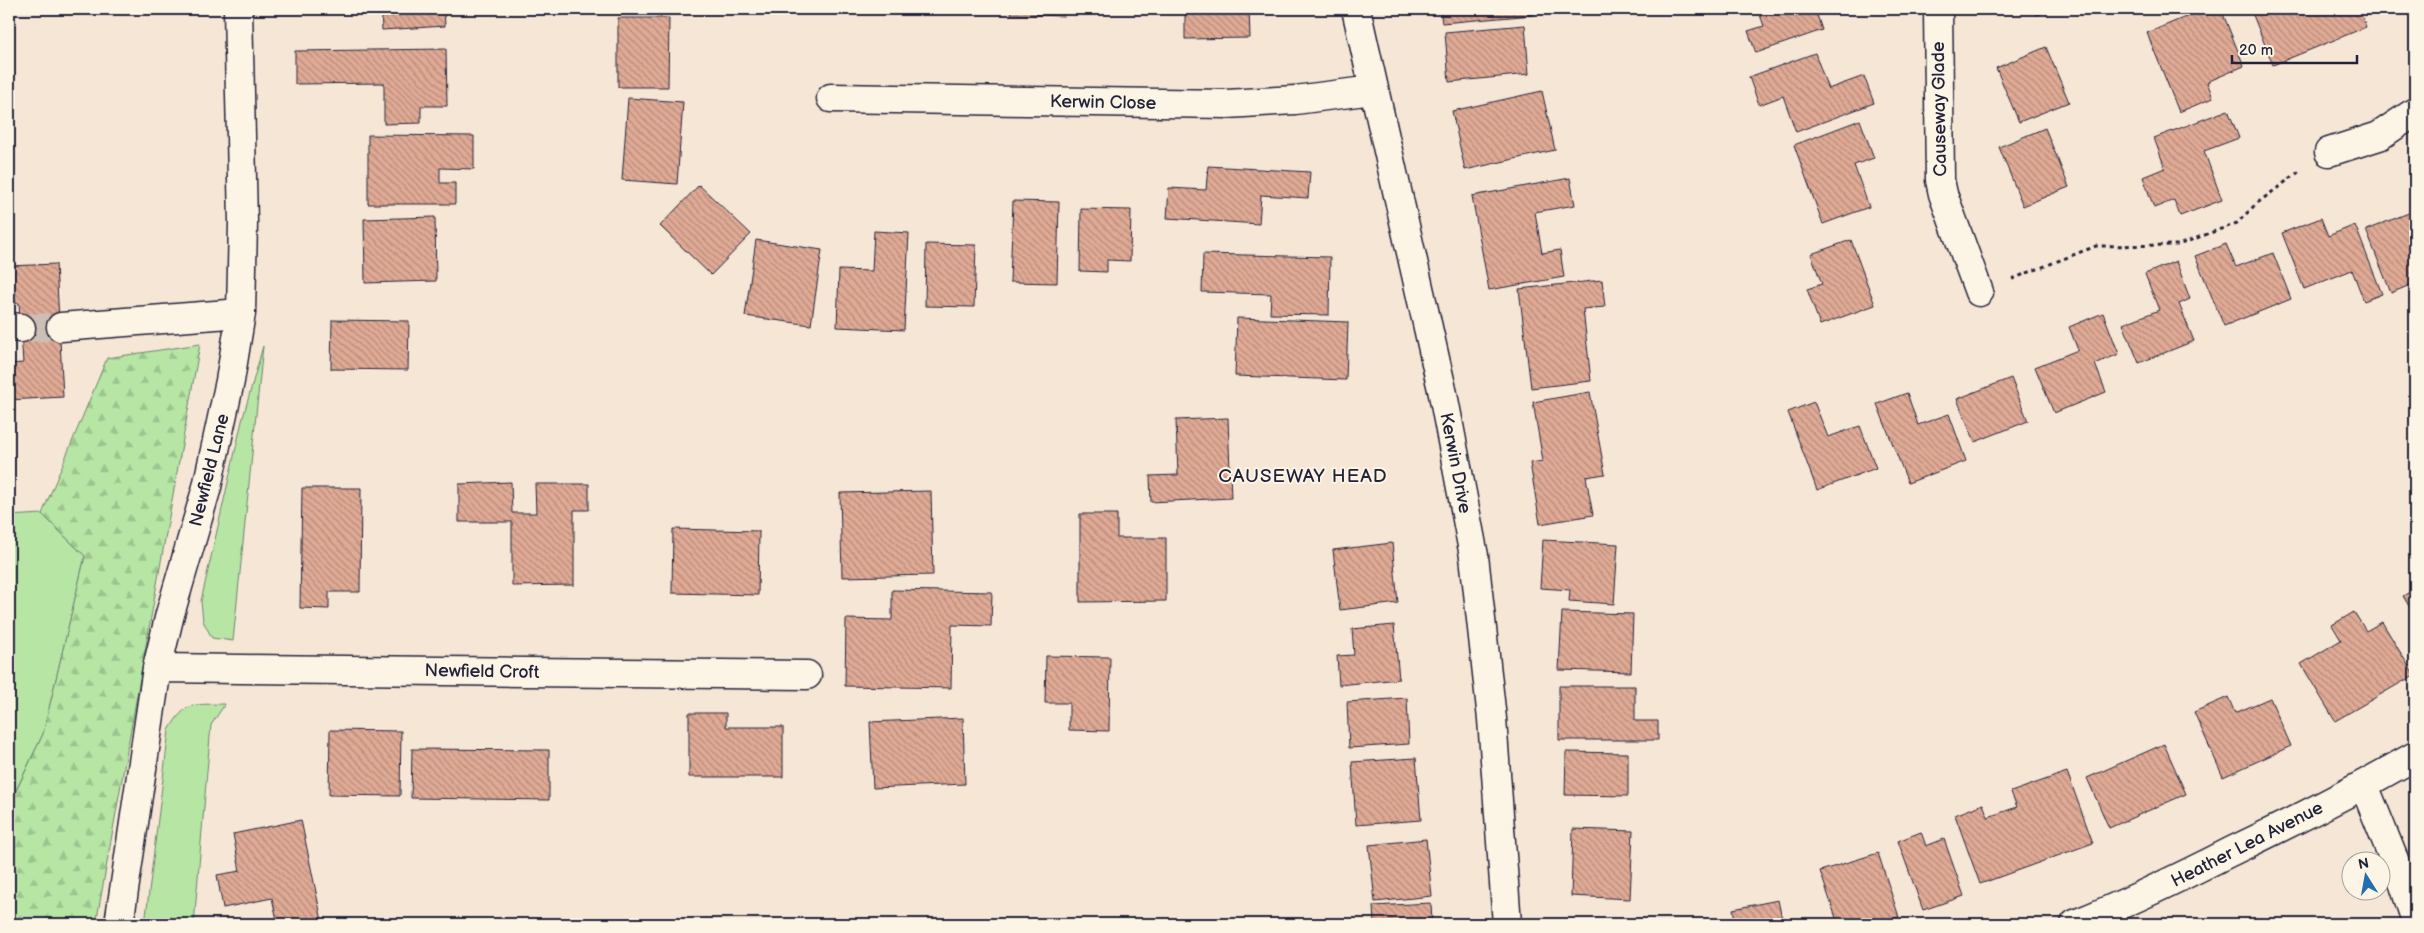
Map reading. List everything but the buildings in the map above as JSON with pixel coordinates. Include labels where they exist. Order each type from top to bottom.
[{"type":"street","name":"Newfield Lane","points":[[119,924],[157,668],[170,614],[207,487],[230,381],[241,313],[243,222],[238,9]]},
{"type":"street","name":"Kerwin Drive","points":[[1356,9],[1443,394],[1474,556],[1492,729],[1507,924]]},
{"type":"street","name":"Causeway Glade","points":[[1938,9],[1940,180],[1942,194],[1979,292]]},
{"type":"street","name":"Kerwin Close","points":[[831,98],[1227,104],[1295,100],[1373,90]]},
{"type":"street","points":[[2330,152],[2379,136],[2415,112]]},
{"type":"street","points":[[61,327],[241,313]]},
{"type":"street","name":"Newfield Croft","points":[[157,668],[807,675]]},
{"type":"street","name":"Heather Lea Avenue","points":[[2075,924],[2154,890],[2364,785],[2415,756]]},
{"type":"street","points":[[2364,785],[2403,882],[2415,918]]},
{"type":"path","points":[[1979,292],[2096,246],[2178,245],[2237,223],[2256,204],[2304,168],[2330,152]]},
{"type":"green space","points":[[200,344],[96,924],[9,924],[9,806],[43,734],[85,556],[42,514],[107,358]]},
{"type":"green space","points":[[263,346],[233,641],[212,638],[203,621],[201,601],[242,421]]},
{"type":"green space","points":[[42,514],[85,556],[43,734],[9,805],[9,516]]},
{"type":"green space","points":[[225,704],[211,725],[194,924],[145,924],[169,730],[181,713],[192,706]]},
{"type":"tunnel","points":[[21,328],[61,327]]},
{"type":"district","name":"CAUSEWAY HEAD","points":[[1303,475]]}]
